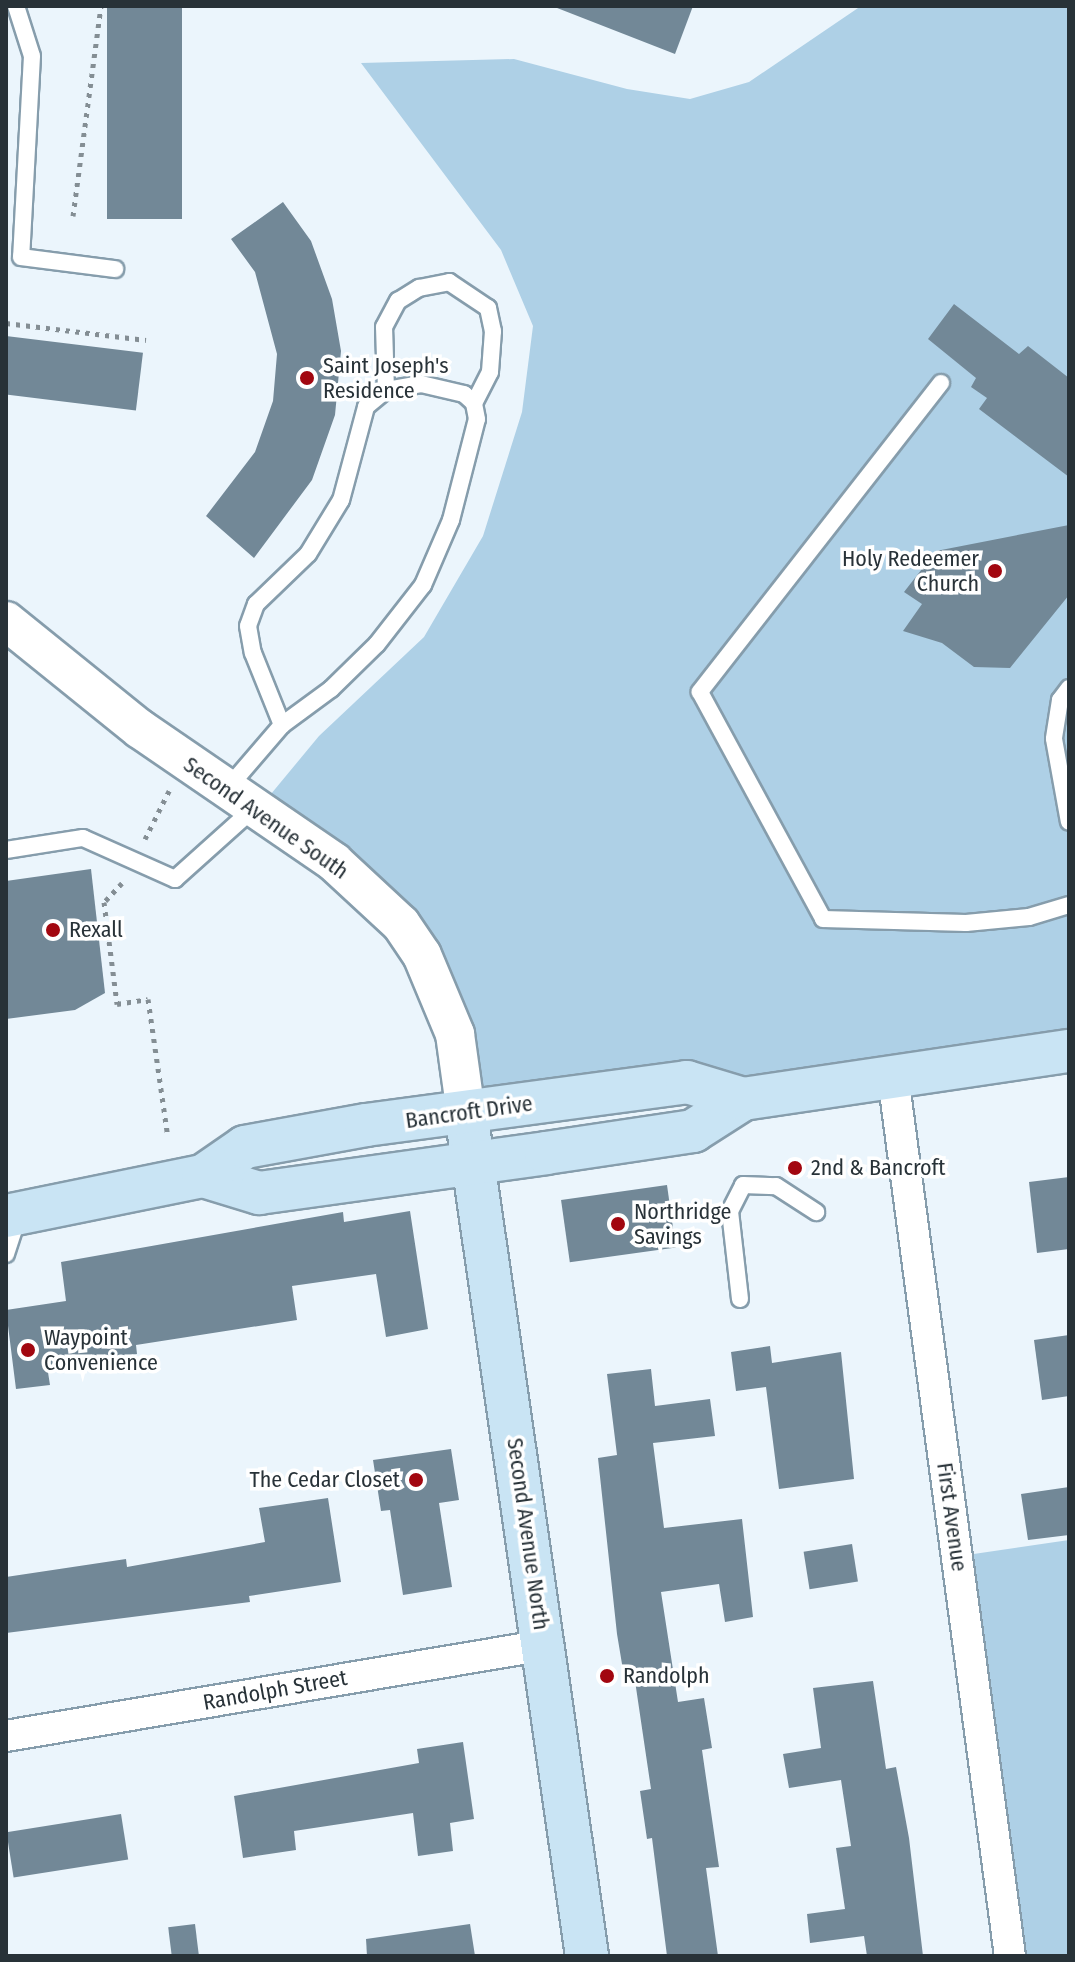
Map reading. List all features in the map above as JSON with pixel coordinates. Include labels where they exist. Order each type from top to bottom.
[{"type":"main road","name":"Bancroft Drive","points":[[203,1176],[259,1193],[693,1131],[743,1099],[1069,1051]]},
{"type":"main road","name":"Bancroft Drive","points":[[13,1215],[203,1176],[245,1147],[687,1082],[743,1099]]},
{"type":"main road","name":"Second Avenue North","points":[[466,1113],[545,1645],[587,1956]]},
{"type":"street","name":"Second Avenue South","points":[[6,621],[184,761],[334,862],[401,924],[422,955],[455,1034],[466,1113]]},
{"type":"street","name":"First Avenue","points":[[893,1077],[1010,1956]]},
{"type":"street","name":"Randolph Street","points":[[6,1736],[545,1645]]},
{"type":"lane","points":[[16,6],[32,56],[21,257],[115,269]]},
{"type":"lane","points":[[386,390],[384,327],[398,301],[419,288],[449,282],[488,308],[493,331],[490,372],[474,403]]},
{"type":"lane","points":[[941,383],[700,692],[823,919],[966,923],[1029,917],[1069,905]]},
{"type":"lane","points":[[6,850],[83,838],[175,879],[241,798],[282,725],[331,689],[377,644],[423,585],[451,520],[477,419],[474,403],[464,394],[421,384],[386,390],[366,407],[341,500],[308,554],[256,604],[248,626],[253,653],[282,725]]},
{"type":"lane","points":[[1069,688],[1060,700],[1054,739],[1069,822]]},
{"type":"lane","points":[[740,1299],[730,1211],[743,1185],[776,1186],[816,1212]]},
{"type":"lane","points":[[6,1254],[13,1215]]},
{"type":"path","points":[[73,216],[101,6]]},
{"type":"path","points":[[6,323],[146,340]]},
{"type":"path","points":[[168,1137],[148,999],[117,1004],[104,902],[126,878],[184,761]]},
{"type":"shaded area","points":[[861,6],[1069,6],[1069,1054],[890,1079],[687,1078],[469,1110],[443,993],[266,800],[319,736],[424,637],[483,536],[522,412],[533,326],[501,250],[361,63],[514,59],[627,89],[690,99],[749,82]]},
{"type":"shaded area","points":[[1069,1540],[1069,1956],[1013,1956],[960,1556]]},
{"type":"building","points":[[107,6],[182,6],[182,219],[107,219]]},
{"type":"building","points":[[552,6],[693,6],[675,54]]},
{"type":"building","name":"Saint Joseph's Residence","points":[[283,202],[311,241],[332,299],[341,351],[335,415],[312,480],[254,558],[206,516],[255,452],[273,401],[277,354],[255,272],[231,239]]},
{"type":"building","points":[[954,304],[1019,354],[1028,346],[1069,378],[1069,477],[979,409],[987,398],[971,387],[976,378],[928,339]]},
{"type":"building","points":[[6,336],[143,353],[136,410],[6,394]]},
{"type":"building","name":"Holy Redeemer Church","points":[[1069,525],[1069,595],[1010,668],[974,667],[942,643],[903,631],[922,604],[904,592],[936,551]]},
{"type":"building","name":"Rexall","points":[[91,869],[105,993],[75,1010],[6,1019],[6,881]]},
{"type":"building","points":[[1069,1177],[1069,1249],[1037,1253],[1029,1182]]},
{"type":"building","name":"Northridge Savings","points":[[667,1185],[676,1247],[570,1262],[561,1200]]},
{"type":"building","points":[[410,1211],[428,1329],[386,1337],[376,1274],[292,1286],[297,1320],[136,1345],[137,1354],[47,1366],[50,1385],[16,1389],[6,1310],[66,1301],[61,1262],[343,1212],[344,1222]]},
{"type":"building","points":[[1069,1335],[1069,1396],[1042,1400],[1034,1340]]},
{"type":"building","points":[[770,1346],[772,1363],[841,1352],[854,1479],[779,1489],[766,1387],[736,1391],[731,1352]]},
{"type":"building","points":[[651,1369],[655,1406],[710,1399],[715,1436],[653,1443],[664,1528],[742,1519],[753,1617],[725,1622],[719,1584],[661,1592],[678,1702],[704,1698],[712,1748],[702,1750],[719,1867],[706,1868],[718,1956],[667,1956],[652,1838],[647,1839],[640,1791],[651,1789],[634,1674],[624,1676],[617,1634],[598,1458],[617,1455],[607,1374]]},
{"type":"building","points":[[451,1449],[459,1500],[439,1503],[452,1587],[403,1595],[390,1510],[381,1511],[373,1460]]},
{"type":"building","points":[[1069,1487],[1069,1535],[1028,1540],[1021,1494]]},
{"type":"building","points":[[328,1498],[341,1582],[249,1596],[250,1602],[6,1633],[6,1577],[126,1559],[127,1567],[265,1542],[259,1508]]},
{"type":"building","points":[[852,1544],[858,1582],[810,1589],[804,1552]]},
{"type":"building","points":[[873,1681],[886,1769],[896,1767],[909,1838],[923,1956],[867,1956],[864,1936],[810,1943],[807,1914],[845,1909],[836,1848],[851,1846],[841,1780],[789,1788],[783,1754],[821,1748],[813,1688]]},
{"type":"building","points":[[463,1742],[474,1819],[450,1823],[453,1851],[418,1856],[413,1813],[294,1831],[296,1850],[243,1858],[234,1796],[419,1763],[417,1749]]},
{"type":"building","points":[[121,1814],[128,1859],[14,1878],[6,1832]]},
{"type":"building","points":[[195,1924],[199,1956],[172,1956],[168,1927]]},
{"type":"building","points":[[470,1924],[475,1956],[367,1956],[366,1939]]},
{"type":"place","name":"Saint Joseph's Residence","points":[[307,378]]},
{"type":"place","name":"Holy Redeemer Church","points":[[995,571]]},
{"type":"place","name":"Rexall","points":[[53,930]]},
{"type":"place","name":"2nd & Bancroft","points":[[795,1168]]},
{"type":"place","name":"Northridge Savings","points":[[618,1224]]},
{"type":"place","name":"Waypoint Convenience","points":[[28,1350]]},
{"type":"place","name":"The Cedar Closet","points":[[416,1480]]},
{"type":"place","name":"Randolph","points":[[607,1676]]}]
